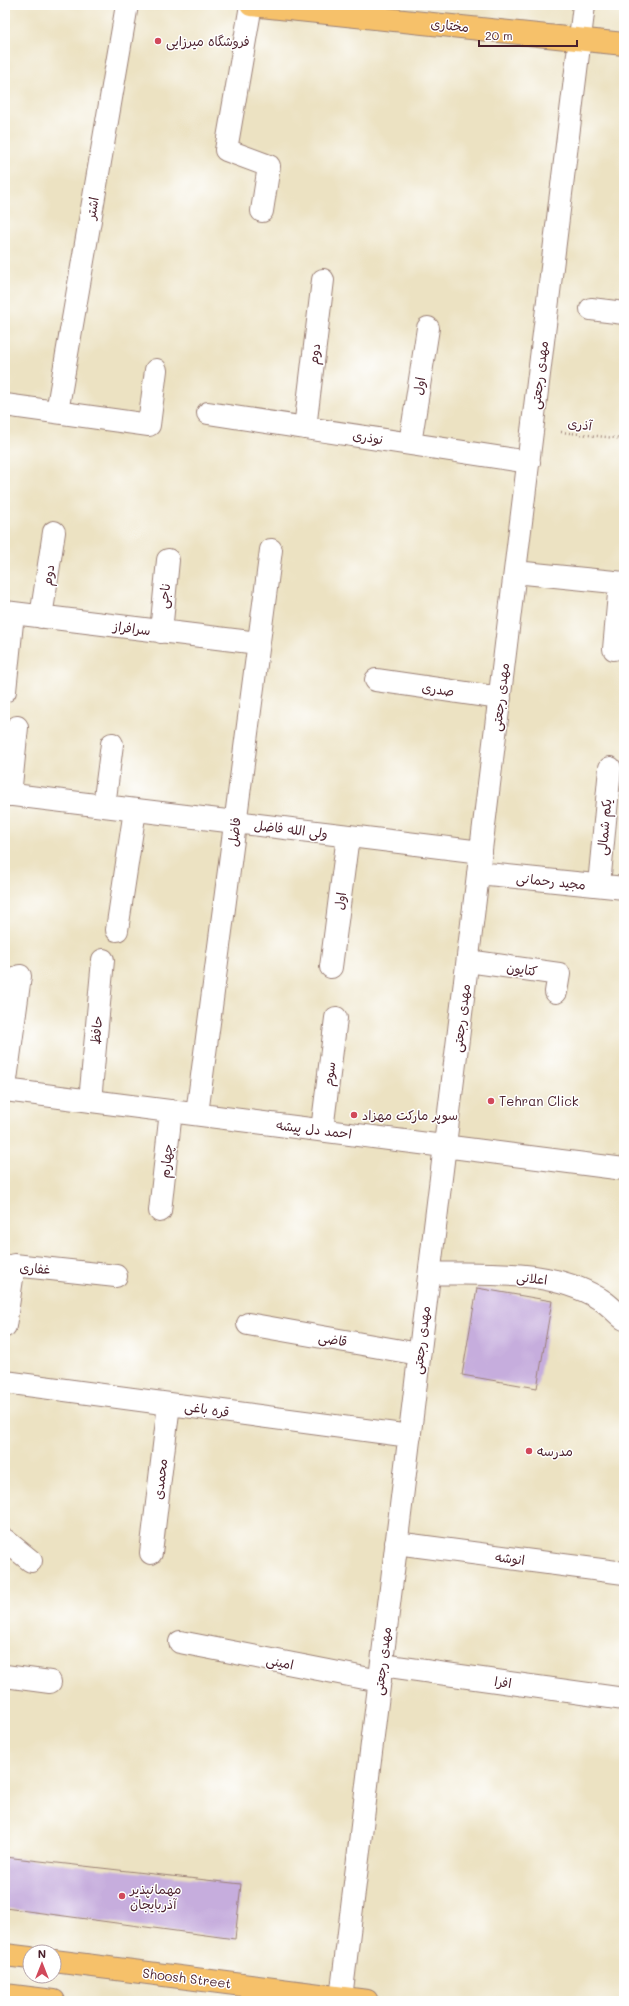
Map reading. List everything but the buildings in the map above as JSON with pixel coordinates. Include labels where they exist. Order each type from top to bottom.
[{"type":"main road","name":"مختاری","points":[[251,5],[376,11],[624,44]]},
{"type":"main road","points":[[5,1955],[22,1957]]},
{"type":"main road","name":"Shoosh Street","points":[[62,1962],[367,2001]]},
{"type":"main road","points":[[5,1995],[54,2001]]},
{"type":"street","name":"اشتر","points":[[57,412],[127,5]]},
{"type":"street","points":[[251,5],[226,150],[269,166],[262,211]]},
{"type":"street","name":"مهدی رجعتی","points":[[341,1998],[584,5]]},
{"type":"street","name":"دوم","points":[[305,428],[323,280]]},
{"type":"street","points":[[591,309],[624,313]]},
{"type":"street","name":"اول","points":[[410,444],[428,328]]},
{"type":"street","points":[[5,405],[149,425],[156,370]]},
{"type":"street","name":"نوذری","points":[[208,413],[528,462]]},
{"type":"street","name":"دوم","points":[[41,617],[54,532]]},
{"type":"street","name":"فاضل","points":[[197,1114],[271,550]]},
{"type":"street","name":"ناجی","points":[[161,632],[168,560]]},
{"type":"street","points":[[515,572],[622,583],[614,649]]},
{"type":"street","points":[[5,691],[9,613]]},
{"type":"street","name":"سرافراز","points":[[9,613],[258,643]]},
{"type":"street","name":"صدری","points":[[376,680],[500,698]]},
{"type":"street","points":[[8,794],[18,727]]},
{"type":"street","points":[[104,806],[112,744]]},
{"type":"street","name":"یکم شمالی","points":[[599,885],[610,768]]},
{"type":"street","name":"ولی الله فاضل","points":[[8,794],[481,852]]},
{"type":"street","points":[[117,930],[135,810]]},
{"type":"street","name":"اول","points":[[331,967],[348,836]]},
{"type":"street","name":"مجید رحمانی","points":[[478,874],[624,888]]},
{"type":"street","name":"حافظ","points":[[90,1100],[103,960]]},
{"type":"street","name":"کتایون","points":[[468,962],[559,974],[556,992]]},
{"type":"street","points":[[5,1088],[20,976]]},
{"type":"street","name":"سوم","points":[[322,1130],[336,1018]]},
{"type":"street","name":"احمد دل پیشه","points":[[5,1088],[171,1111],[624,1169]]},
{"type":"street","name":"چهارم","points":[[160,1211],[171,1111]]},
{"type":"street","name":"غفاری","points":[[5,1326],[14,1264],[116,1276]]},
{"type":"street","name":"اعلانی","points":[[430,1273],[536,1276],[561,1281],[601,1299],[624,1319]]},
{"type":"street","name":"قاضی","points":[[248,1324],[420,1354]]},
{"type":"street","name":"قره باغی","points":[[5,1382],[410,1436]]},
{"type":"street","name":"محمدی","points":[[151,1554],[169,1404]]},
{"type":"street","points":[[5,1540],[31,1561]]},
{"type":"street","name":"انوشه","points":[[396,1543],[624,1573]]},
{"type":"street","name":"امینی","points":[[180,1642],[381,1673]]},
{"type":"street","name":"افرا","points":[[381,1673],[624,1699]]},
{"type":"street","points":[[5,1676],[50,1682]]},
{"type":"path","name":"آذری","points":[[533,429],[624,439]]},
{"type":"place","name":"فروشگاه میرزایی","points":[[158,41]]},
{"type":"place","name":"Tehran Click","points":[[491,1101]]},
{"type":"place","name":"سوپر مارکت مهزاد","points":[[354,1115]]},
{"type":"place","name":"مدرسه","points":[[529,1451]]},
{"type":"place","name":"مهمانپذیر آذربایجان","points":[[122,1896]]}]
